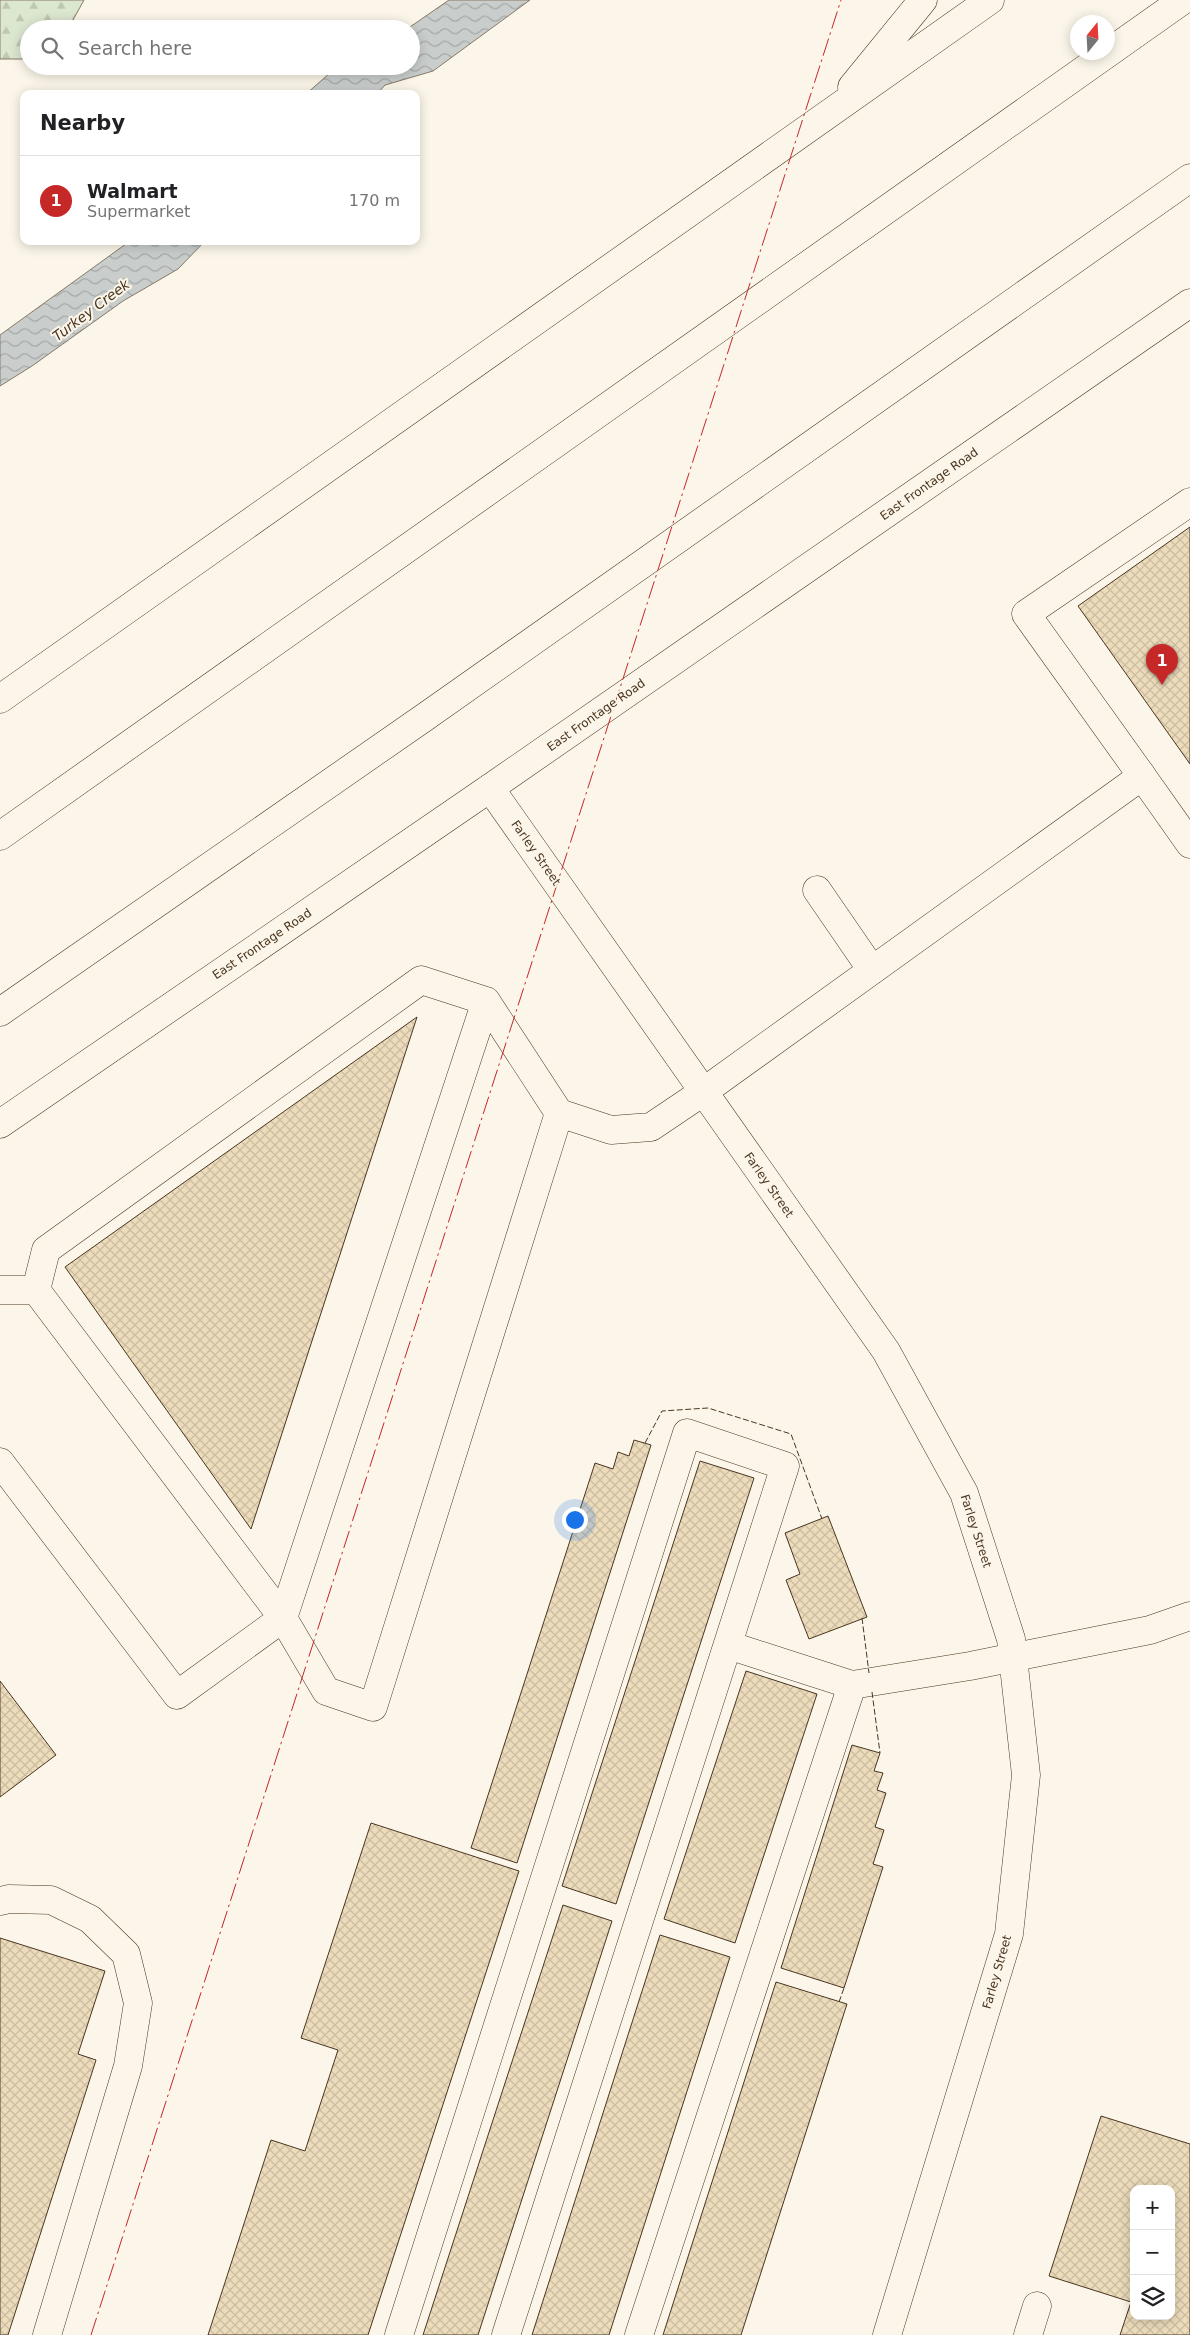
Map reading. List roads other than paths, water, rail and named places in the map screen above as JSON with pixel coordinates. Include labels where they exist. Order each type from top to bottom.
[{"type":"main road","points":[[830,114],[923,0]]},
{"type":"main road","points":[[0,699],[990,0]]},
{"type":"main road","points":[[0,836],[1183,0]]},
{"type":"main road","points":[[0,1012],[424,717],[1190,178]]},
{"type":"main road","name":"East Frontage Road","points":[[0,1124],[490,788],[1190,303]]},
{"type":"main road","points":[[1190,502],[1026,614],[1190,844]]},
{"type":"main road","points":[[36,1290],[46,1250],[422,980],[486,1001],[559,1113],[611,1130],[651,1127],[703,1092],[1142,776]]},
{"type":"main road","name":"Farley Street","points":[[490,788],[886,1351],[964,1493],[1011,1639],[1026,1775],[1009,1934],[887,2335]]},
{"type":"main road","points":[[818,890],[872,970]]},
{"type":"main road","points":[[0,1462],[177,1695],[283,1618],[486,1001]]},
{"type":"main road","points":[[36,1290],[283,1618],[326,1691],[373,1707],[559,1113]]},
{"type":"main road","points":[[0,1290],[36,1290]]},
{"type":"main road","points":[[399,2335],[686,1433],[785,1466],[506,2335]]},
{"type":"main road","points":[[728,1644],[852,1685],[1012,1657],[1150,1630],[1190,1616]]},
{"type":"main road","points":[[639,2335],[852,1685]]},
{"type":"main road","points":[[0,1901],[9,1899],[51,1900],[90,1919],[126,1954],[138,2003],[128,2066],[47,2335]]},
{"type":"main road","points":[[1028,2335],[1037,2306]]},
{"type":"water","points":[[449,0],[530,0],[433,71],[420,75],[420,20]]},
{"type":"water","points":[[328,75],[419,75],[385,85],[381,90],[311,90]]},
{"type":"water","name":"Turkey Creek","points":[[124,245],[201,245],[178,269],[123,301],[32,366],[0,386],[0,335]]},
{"type":"place","name":"Walmart","points":[[1162,685]]}]
